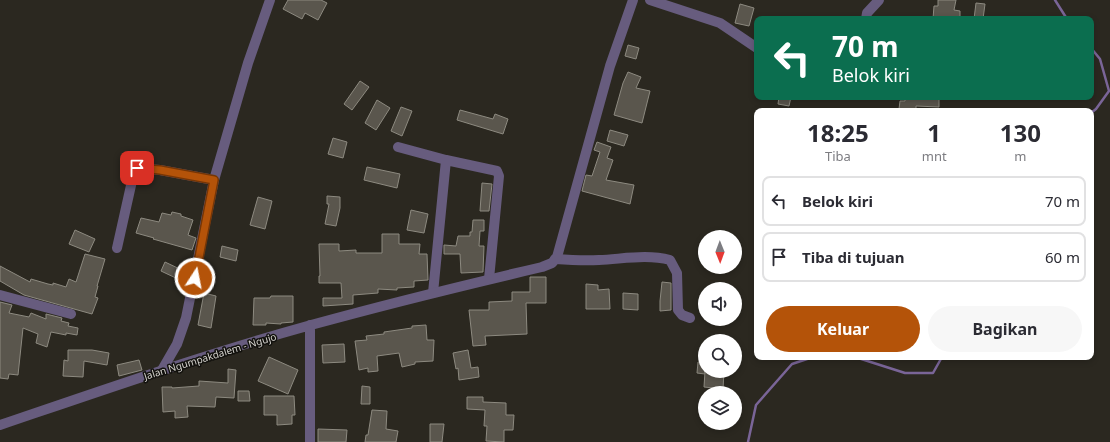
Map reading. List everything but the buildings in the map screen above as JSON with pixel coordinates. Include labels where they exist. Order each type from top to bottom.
[{"type":"street","points":[[162,370],[177,344],[186,318],[214,180],[248,63],[270,0]]},
{"type":"street","points":[[633,0],[610,66],[557,257],[555,259],[598,260],[629,257],[659,257],[670,260],[677,274],[678,310],[682,315],[690,318]]},
{"type":"street","points":[[650,0],[720,23],[754,46]]},
{"type":"street","points":[[866,16],[867,13],[879,0]]},
{"type":"street","points":[[398,146],[446,160],[497,171],[500,176],[489,279]]},
{"type":"street","points":[[433,293],[446,160]]},
{"type":"street","points":[[117,248],[134,172],[137,168],[160,170],[214,180]]},
{"type":"street","name":"Jalan Ngumpakdalem - Ngujo","points":[[0,425],[162,370],[310,325],[489,279],[542,267],[552,263],[555,259]]},
{"type":"street","points":[[0,295],[71,314]]},
{"type":"street","points":[[310,325],[310,442]]},
{"type":"waterway","points":[[1055,0],[1065,16]]},
{"type":"waterway","points":[[1094,52],[1100,59],[1109,91],[1094,111]]},
{"type":"waterway","points":[[748,442],[756,405],[792,364],[804,360]]},
{"type":"waterway","points":[[864,360],[905,373],[933,373],[940,360]]},
{"type":"route","points":[[137,168],[160,170],[214,180],[195,278]]}]
